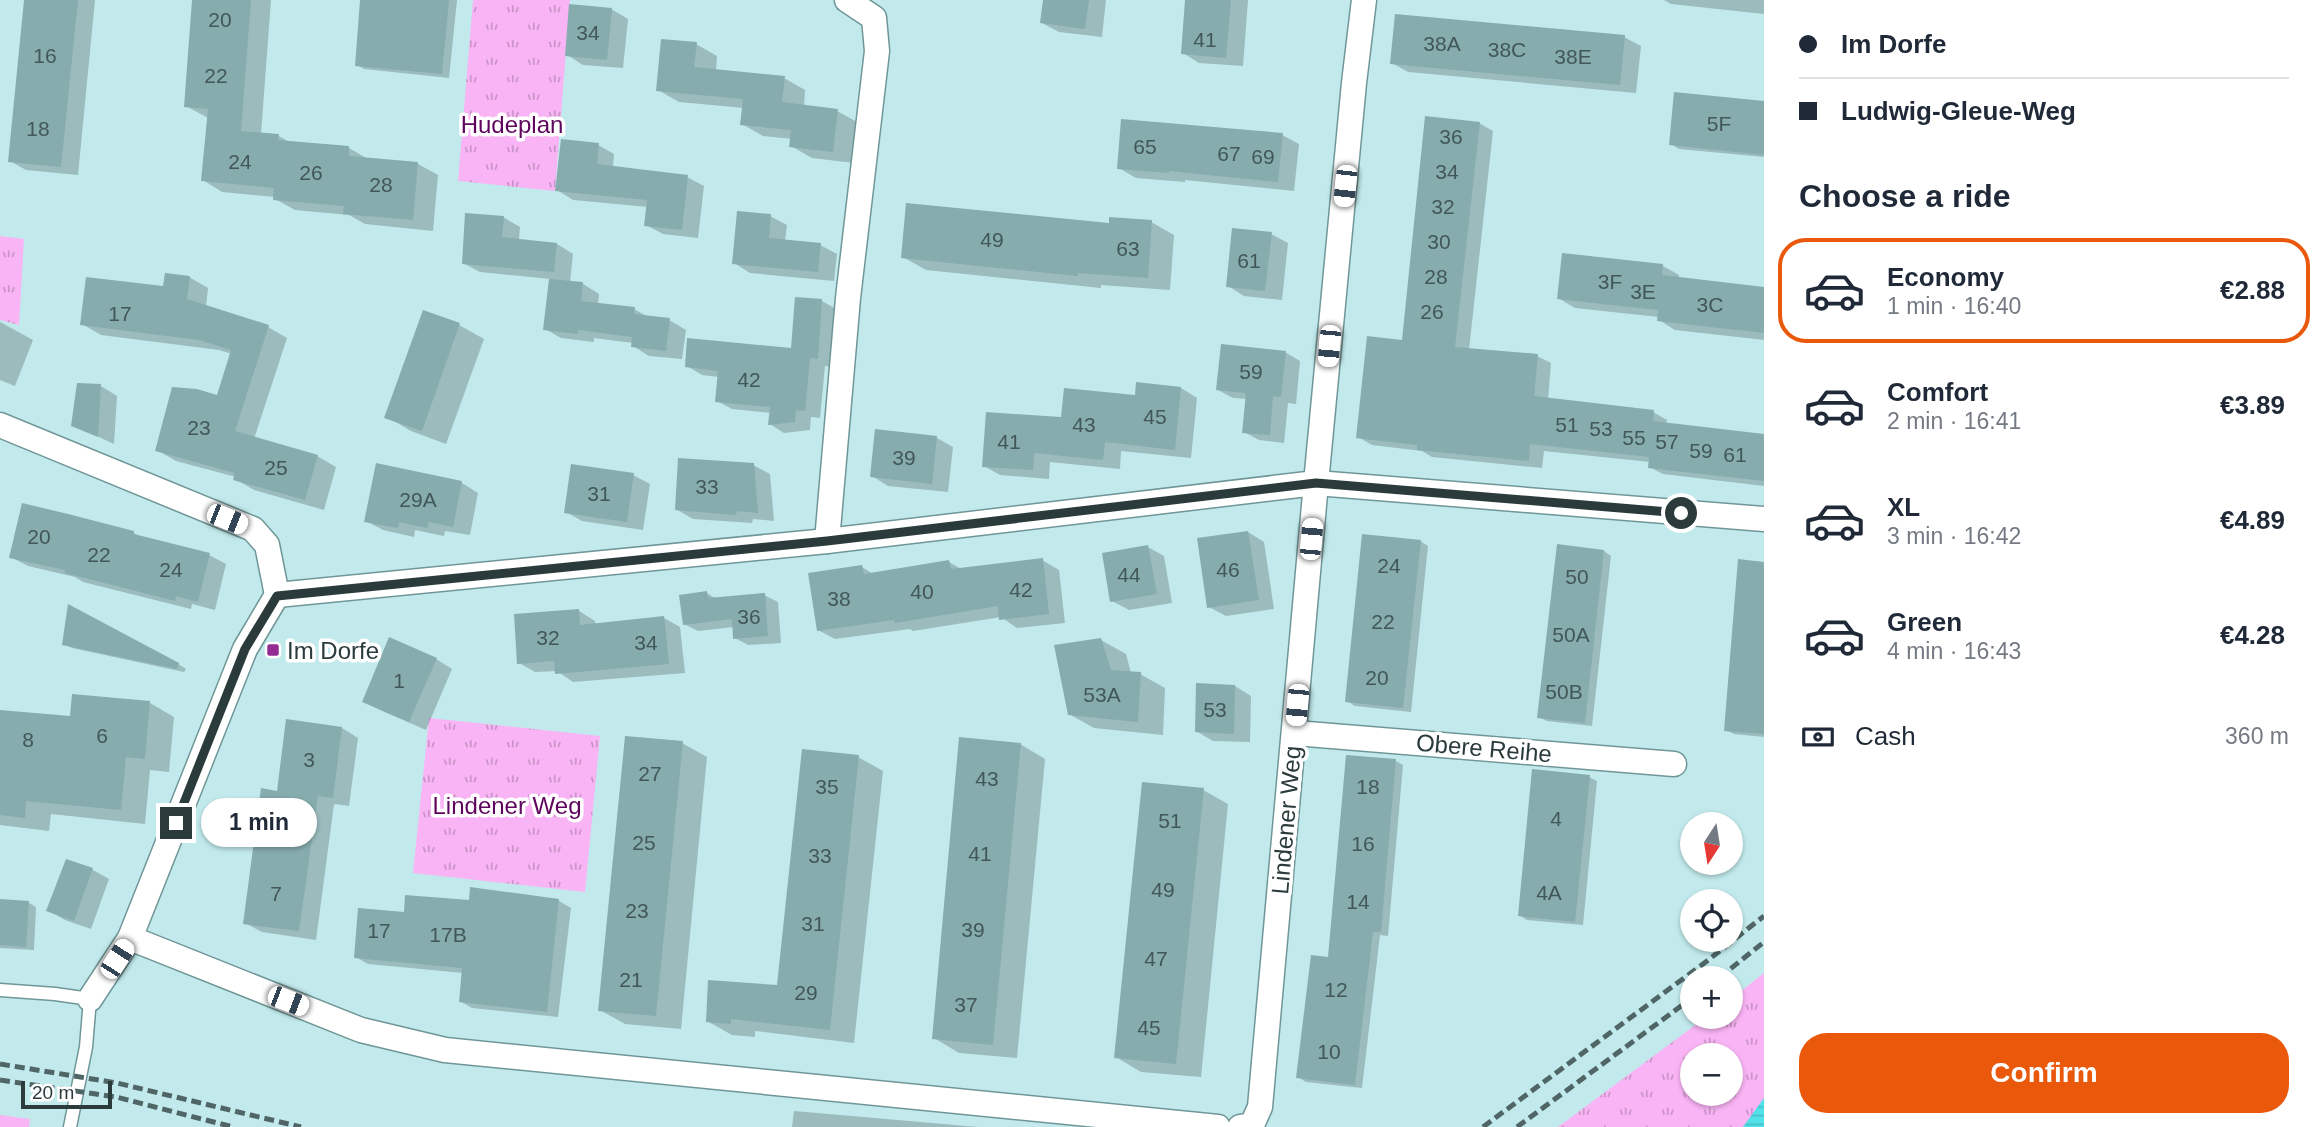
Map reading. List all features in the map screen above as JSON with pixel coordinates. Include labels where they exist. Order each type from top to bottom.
[{"type":"street","points":[[827,541],[848,298],[877,51],[874,18],[847,0]]},
{"type":"street","name":"Lindener Weg","points":[[1240,1127],[1252,1125],[1260,1107],[1316,483],[1364,0]]},
{"type":"street","points":[[0,425],[253,529],[267,545],[277,596],[245,649],[130,938],[90,999]]},
{"type":"street","points":[[277,596],[827,541],[1316,483],[1764,519]]},
{"type":"street","name":"Obere Reihe","points":[[1295,733],[1674,764]]},
{"type":"street","points":[[130,938],[361,1030],[445,1050],[1218,1127]]},
{"type":"lane","points":[[0,990],[90,999],[86,1047],[70,1127]]},
{"type":"green space","name":"Hudeplan","points":[[473,0],[570,0],[555,191],[458,181]]},
{"type":"green space","points":[[0,236],[24,239],[19,325],[0,320]]},
{"type":"green space","name":"Lindener Weg","points":[[429,718],[600,736],[585,892],[413,873]]},
{"type":"green space","points":[[1764,973],[1764,1127],[1558,1127],[1690,1029],[1743,1029],[1743,990]]},
{"type":"green space","points":[[0,1115],[30,1119],[29,1127],[0,1127]]},
{"type":"water","points":[[1764,1098],[1764,1127],[1743,1127]]},
{"type":"building","points":[[24,0],[78,0],[61,167],[8,162]]},
{"type":"building","points":[[192,0],[251,0],[241,131],[279,134],[278,140],[349,146],[349,156],[418,162],[413,220],[343,214],[344,206],[273,200],[274,188],[201,181],[208,109],[184,107]]},
{"type":"building","points":[[360,0],[449,0],[442,74],[355,66]]},
{"type":"building","points":[[1043,0],[1089,0],[1085,29],[1040,23]]},
{"type":"building","points":[[1185,0],[1231,0],[1226,58],[1181,54]]},
{"type":"building","points":[[569,4],[612,8],[607,60],[565,56]]},
{"type":"building","points":[[1395,14],[1625,35],[1620,85],[1390,64]]},
{"type":"building","points":[[661,39],[697,42],[694,67],[785,76],[782,102],[838,109],[833,152],[789,147],[791,130],[740,125],[743,99],[656,91]]},
{"type":"building","points":[[1674,92],[1764,101],[1764,155],[1669,145]]},
{"type":"building","points":[[1425,116],[1480,122],[1455,347],[1538,354],[1534,396],[1654,410],[1653,421],[1764,434],[1764,481],[1648,468],[1649,457],[1530,444],[1529,461],[1417,450],[1417,445],[1356,438],[1367,336],[1402,340]]},
{"type":"building","points":[[1121,119],[1283,133],[1278,182],[1169,171],[1117,169]]},
{"type":"building","points":[[561,139],[599,143],[597,164],[688,175],[682,230],[644,226],[647,200],[555,191]]},
{"type":"building","points":[[906,203],[1109,223],[1109,217],[1152,220],[1148,278],[1078,273],[1078,276],[901,258]]},
{"type":"building","points":[[737,211],[771,214],[769,238],[821,243],[818,272],[732,264]]},
{"type":"building","points":[[465,213],[504,216],[502,237],[557,243],[554,272],[462,264]]},
{"type":"building","points":[[1232,228],[1272,232],[1265,291],[1226,287]]},
{"type":"building","points":[[1562,253],[1663,264],[1662,275],[1764,287],[1764,333],[1657,321],[1658,310],[1557,299]]},
{"type":"building","points":[[165,273],[190,276],[187,299],[269,325],[235,431],[318,455],[305,500],[233,480],[235,473],[155,451],[172,387],[197,389],[217,395],[231,350],[199,340],[80,325],[86,277],[163,286]]},
{"type":"building","points":[[549,279],[583,282],[581,301],[635,307],[634,314],[670,318],[666,351],[631,347],[632,337],[578,330],[578,334],[543,330]]},
{"type":"building","points":[[795,297],[822,299],[818,359],[810,358],[805,411],[796,410],[795,422],[768,425],[770,407],[715,402],[718,371],[685,367],[687,338],[791,348]]},
{"type":"building","points":[[423,310],[460,323],[422,431],[384,418]]},
{"type":"building","points":[[1221,344],[1286,351],[1281,397],[1273,396],[1270,435],[1242,433],[1246,393],[1216,390]]},
{"type":"building","points":[[1136,382],[1181,387],[1175,450],[1105,442],[1103,460],[1034,453],[1033,470],[982,467],[986,412],[1061,417],[1064,388],[1135,395]]},
{"type":"building","points":[[77,383],[101,384],[98,437],[71,426]]},
{"type":"building","points":[[875,429],[937,436],[932,484],[870,477]]},
{"type":"building","points":[[678,458],[754,463],[758,513],[737,511],[736,515],[675,510]]},
{"type":"building","points":[[376,463],[462,481],[453,527],[429,522],[427,528],[399,522],[398,528],[364,522]]},
{"type":"building","points":[[571,464],[634,473],[627,522],[564,513]]},
{"type":"building","points":[[22,503],[210,553],[198,602],[176,596],[175,601],[65,573],[65,570],[9,558]]},
{"type":"building","points":[[1248,531],[1259,600],[1207,608],[1197,538]]},
{"type":"building","points":[[1362,534],[1421,540],[1403,708],[1345,702]]},
{"type":"building","points":[[1557,544],[1604,550],[1585,723],[1537,718]]},
{"type":"building","points":[[1148,545],[1157,594],[1110,602],[1102,553]]},
{"type":"building","points":[[1043,558],[1049,614],[999,620],[998,606],[895,623],[894,620],[817,631],[808,573],[862,565],[864,574],[949,560],[951,569]]},
{"type":"building","points":[[1738,559],[1764,562],[1764,734],[1724,731]]},
{"type":"building","points":[[707,591],[708,598],[765,593],[768,636],[733,639],[732,619],[683,625],[679,595]]},
{"type":"building","points":[[68,604],[179,663],[177,669],[62,645]]},
{"type":"building","points":[[579,609],[580,625],[664,616],[669,664],[555,674],[554,661],[517,664],[514,614]]},
{"type":"building","points":[[389,637],[437,658],[409,722],[362,702]]},
{"type":"building","points":[[1101,638],[1111,670],[1141,672],[1138,722],[1068,715],[1054,645]]},
{"type":"building","points":[[1196,683],[1235,685],[1234,734],[1195,732]]},
{"type":"building","points":[[72,694],[150,701],[145,759],[126,757],[121,810],[26,801],[25,818],[0,815],[0,710],[70,716]]},
{"type":"building","points":[[286,719],[342,727],[333,798],[318,796],[299,931],[243,924],[261,788],[277,791]]},
{"type":"building","points":[[625,736],[683,741],[656,1016],[598,1011]]},
{"type":"building","points":[[959,737],[1021,743],[993,1045],[932,1039]]},
{"type":"building","points":[[802,749],[859,755],[830,1030],[731,1019],[731,1024],[706,1022],[708,980],[777,985]]},
{"type":"building","points":[[1346,755],[1396,759],[1381,932],[1373,932],[1355,1085],[1296,1078],[1311,955],[1328,957]]},
{"type":"building","points":[[1532,769],[1590,775],[1575,922],[1518,916]]},
{"type":"building","points":[[1142,782],[1204,788],[1176,1064],[1114,1058]]},
{"type":"building","points":[[66,859],[93,868],[74,921],[46,911]]},
{"type":"building","points":[[470,887],[559,899],[547,1012],[459,1002],[462,968],[354,958],[358,908],[404,912],[405,895],[469,900]]},
{"type":"building","points":[[0,899],[29,901],[26,947],[0,945]]},
{"type":"railway","points":[[1483,1127],[1764,916]]},
{"type":"railway","points":[[1734,966],[1764,942]]},
{"type":"railway","points":[[1517,1127],[1680,1007]]},
{"type":"railway","points":[[0,1064],[117,1083],[301,1127]]},
{"type":"railway","points":[[0,1080],[116,1097],[233,1127]]},
{"type":"place","name":"Im Dorfe","points":[[273,650]]},
{"type":"route","points":[[176,823],[245,649],[277,596],[827,541],[1316,483],[1681,513]]}]
